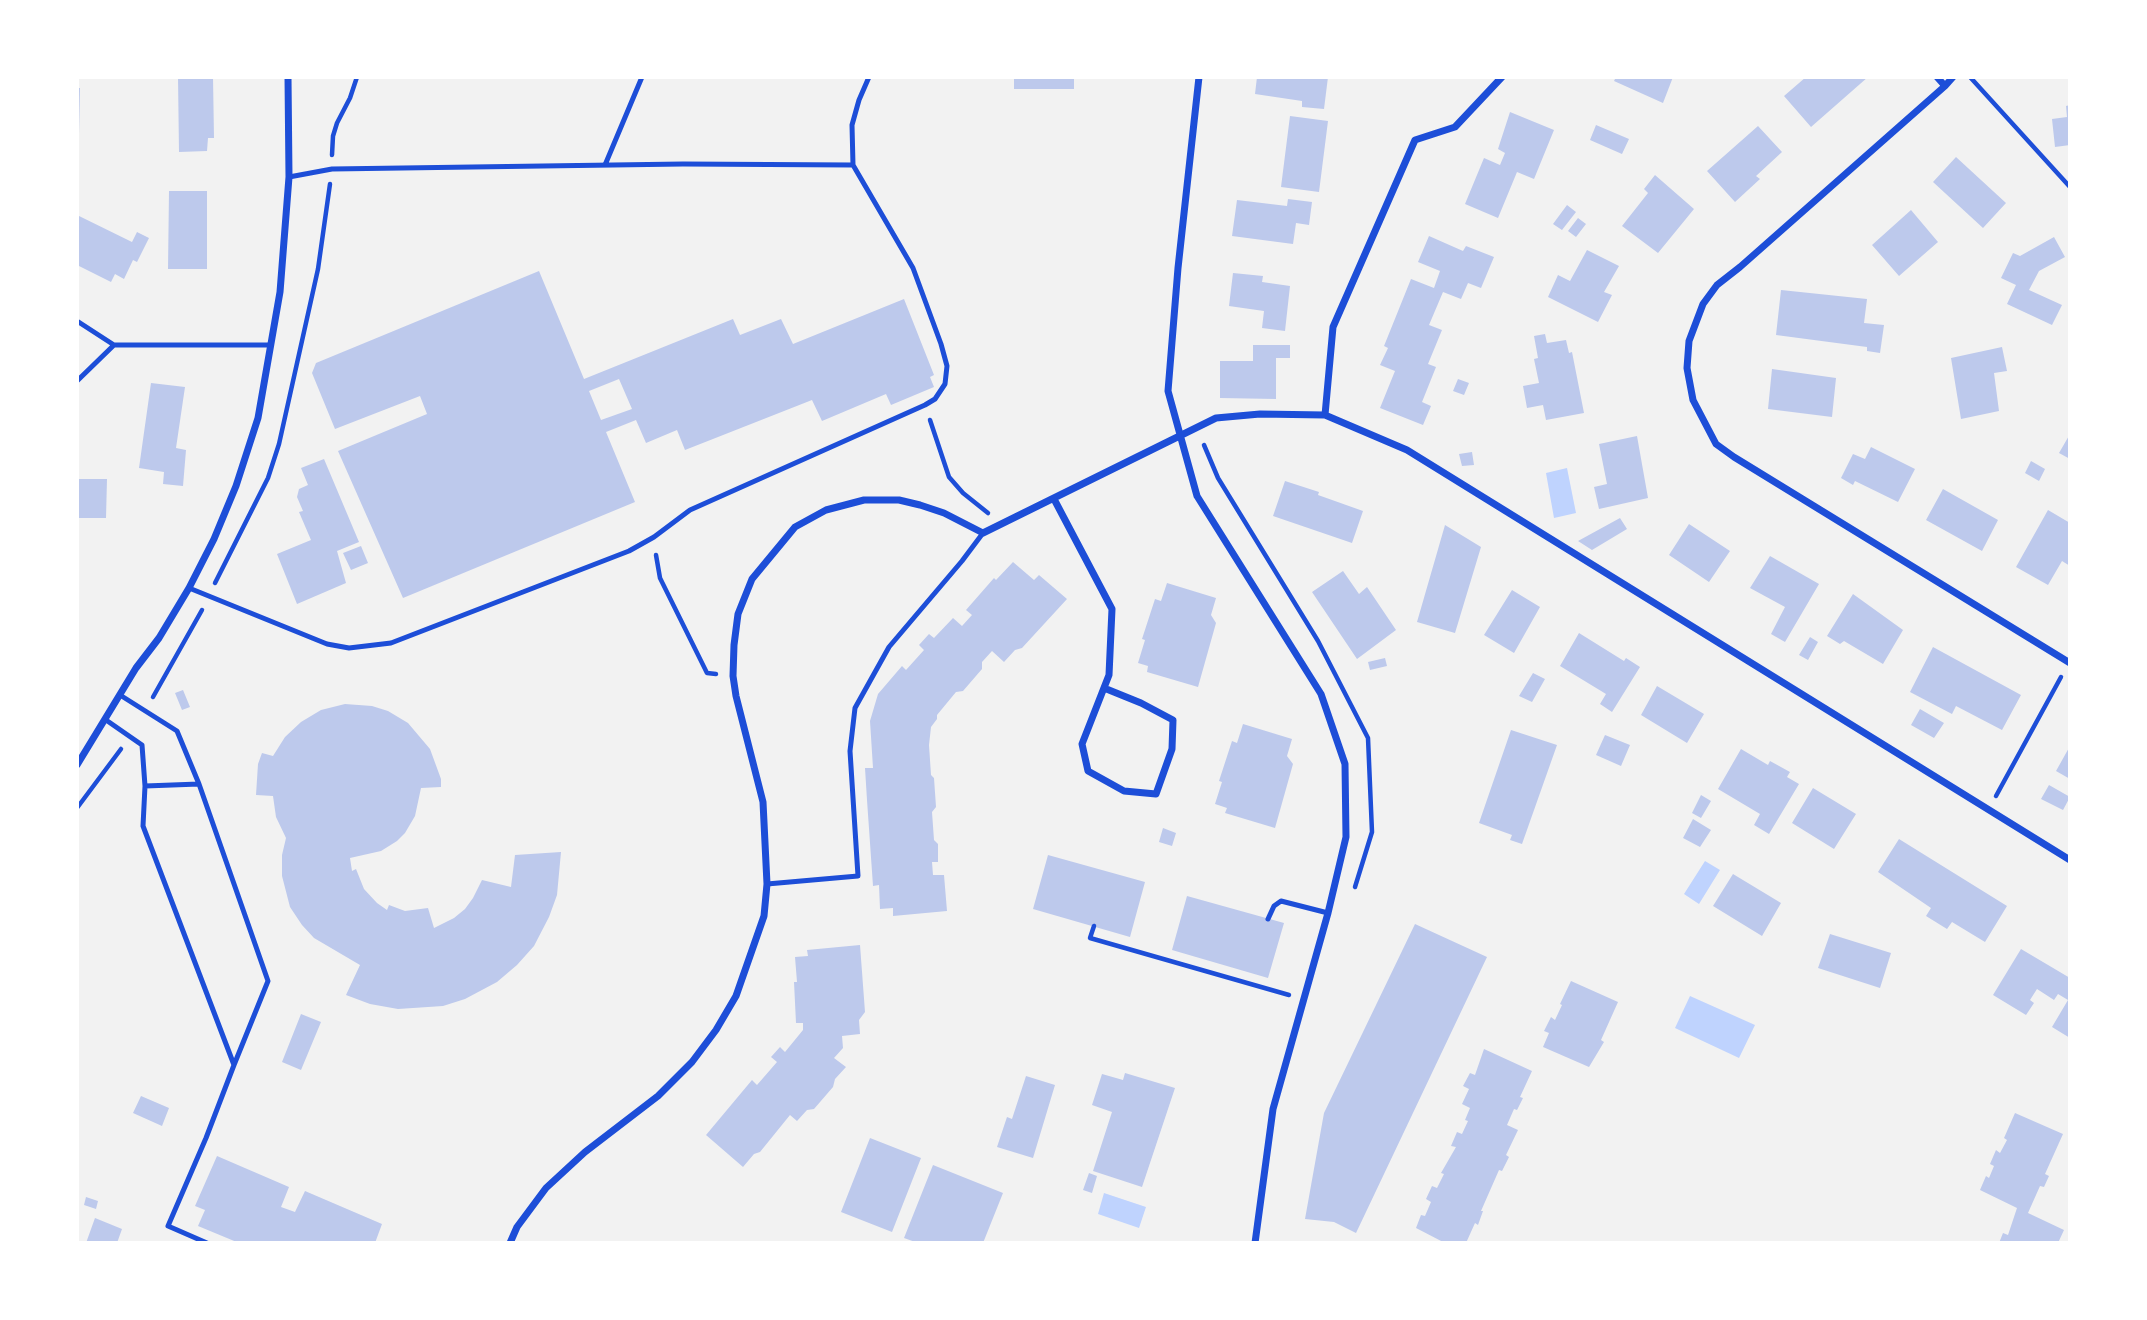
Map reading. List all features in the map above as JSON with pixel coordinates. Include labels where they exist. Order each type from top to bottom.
[{"type":"street","points":[[77,765],[189,588],[236,486],[258,418],[279,292],[289,177],[288,77]]},
{"type":"street","points":[[1199,77],[1168,386],[1198,496],[1321,694],[1345,764],[1346,837],[1328,913],[1273,1108],[1255,1243]]},
{"type":"street","points":[[1325,415],[1333,327],[1415,140],[1455,127],[1502,77]]},
{"type":"street","points":[[1937,77],[1945,86]]},
{"type":"street","points":[[1953,77],[1717,285],[1703,303],[1689,341],[1687,368],[1693,400],[1716,444],[1734,457],[2070,663]]},
{"type":"street","points":[[510,1243],[517,1227],[546,1188],[586,1152],[658,1096],[692,1062],[716,1030],[736,996],[764,916],[768,884],[763,802],[733,677],[738,614],[752,579],[795,527],[826,510],[864,500],[899,500],[944,513],[983,533],[1216,418],[1260,414],[1325,415],[1406,450],[2070,860]]},
{"type":"street","points":[[1054,499],[1112,609],[1109,675],[1082,744],[1088,771],[1124,791],[1156,794],[1172,749],[1173,720],[1104,688]]},
{"type":"lane","points":[[605,165],[642,77]]},
{"type":"lane","points":[[189,588],[327,644],[349,648],[391,643],[629,551],[654,537],[690,510],[935,399],[945,384],[947,366],[941,344],[913,268],[853,165],[852,125],[869,77]]},
{"type":"lane","points":[[289,177],[332,169],[853,165]]},
{"type":"lane","points":[[77,321],[114,345],[271,345]]},
{"type":"lane","points":[[77,381],[114,345]]},
{"type":"lane","points":[[768,884],[858,876],[850,751],[855,708],[889,646],[983,533]]},
{"type":"lane","points":[[120,695],[177,731],[199,784],[268,981],[206,1138],[167,1226],[207,1243]]},
{"type":"lane","points":[[106,720],[142,745],[145,786],[143,826],[234,1065]]},
{"type":"lane","points":[[145,786],[199,784]]},
{"type":"lane","points":[[1268,919],[1273,906],[1281,901],[1328,913]]},
{"type":"path","points":[[1970,77],[2070,187]]},
{"type":"path","points":[[925,405],[949,477],[963,493],[1002,524]]},
{"type":"path","points":[[1197,428],[1218,478],[1318,641],[1368,738],[1372,832],[1352,898]]},
{"type":"path","points":[[654,537],[660,578],[708,673],[733,677]]},
{"type":"path","points":[[1989,808],[2070,663]]},
{"type":"path","points":[[1094,926],[1090,939],[1303,999]]},
{"type":"water","points":[[1567,468],[1576,513],[1554,518],[1546,473]]},
{"type":"water","points":[[1705,861],[1720,870],[1699,904],[1684,894]]},
{"type":"water","points":[[1690,996],[1755,1025],[1739,1058],[1675,1028]]},
{"type":"water","points":[[1104,1193],[1146,1207],[1139,1228],[1098,1214]]},
{"type":"building","points":[[178,77],[213,77],[214,138],[208,138],[207,151],[179,152]]},
{"type":"building","points":[[1014,77],[1074,77],[1074,89],[1014,89]]},
{"type":"building","points":[[1257,77],[1328,77],[1324,109],[1302,107],[1302,101],[1255,94]]},
{"type":"building","points":[[1616,77],[1673,77],[1663,103],[1614,81]]},
{"type":"building","points":[[1806,77],[1868,77],[1811,127],[1784,96]]},
{"type":"building","points":[[77,88],[80,88],[79,134],[77,134]]},
{"type":"building","points":[[2070,105],[2070,145],[2055,147],[2052,119],[2067,117],[2066,106]]},
{"type":"building","points":[[1510,112],[1554,130],[1534,179],[1517,172],[1498,218],[1465,204],[1484,158],[1500,165],[1505,153],[1498,149]]},
{"type":"building","points":[[1290,116],[1328,121],[1319,192],[1281,187]]},
{"type":"building","points":[[1596,125],[1629,139],[1622,154],[1590,140]]},
{"type":"building","points":[[1758,126],[1782,152],[1756,176],[1760,179],[1735,202],[1707,171]]},
{"type":"building","points":[[1956,157],[2006,203],[1983,228],[1933,182]]},
{"type":"building","points":[[1655,175],[1694,209],[1658,253],[1622,226],[1648,193],[1644,189]]},
{"type":"building","points":[[169,191],[207,191],[207,269],[168,269]]},
{"type":"building","points":[[1288,199],[1312,202],[1309,225],[1296,223],[1293,244],[1232,236],[1237,200],[1287,206]]},
{"type":"building","points":[[1567,205],[1576,212],[1562,230],[1553,224]]},
{"type":"building","points":[[1911,210],[1938,242],[1899,276],[1872,245]]},
{"type":"building","points":[[77,215],[132,242],[137,232],[149,238],[137,262],[133,260],[124,279],[115,274],[111,282],[77,265]]},
{"type":"building","points":[[1578,218],[1586,224],[1576,237],[1568,231]]},
{"type":"building","points":[[1429,236],[1463,251],[1466,246],[1494,257],[1481,288],[1468,283],[1461,299],[1443,292],[1429,325],[1442,330],[1428,364],[1436,367],[1422,402],[1431,406],[1423,425],[1380,408],[1395,371],[1380,365],[1388,348],[1384,346],[1411,279],[1434,288],[1440,271],[1418,262]]},
{"type":"building","points":[[2054,237],[2065,257],[2039,271],[2029,290],[2062,305],[2052,325],[2007,304],[2016,285],[2001,278],[2013,253],[2020,256]]},
{"type":"building","points":[[1587,250],[1619,266],[1604,292],[1612,295],[1598,322],[1548,297],[1558,275],[1570,281]]},
{"type":"building","points":[[539,271],[584,379],[733,319],[740,335],[781,319],[793,344],[904,299],[934,375],[930,377],[934,387],[891,405],[886,394],[822,421],[812,400],[685,450],[677,430],[646,443],[636,420],[606,432],[635,502],[403,598],[338,451],[427,414],[420,396],[335,429],[312,373],[316,363]],"holes":[[[619,379],[632,409],[601,420],[589,391]]]},
{"type":"building","points":[[1233,273],[1263,276],[1262,282],[1290,286],[1285,331],[1262,328],[1264,311],[1229,306]]},
{"type":"building","points":[[1781,290],[1867,299],[1864,323],[1884,325],[1880,353],[1867,351],[1867,347],[1776,335]]},
{"type":"building","points":[[1545,334],[1547,343],[1566,340],[1569,353],[1572,352],[1584,413],[1546,420],[1543,405],[1527,408],[1523,386],[1539,383],[1534,359],[1538,358],[1534,336]]},
{"type":"building","points":[[1253,345],[1290,345],[1290,358],[1276,358],[1276,399],[1220,398],[1220,361],[1253,361]]},
{"type":"building","points":[[2002,347],[2007,371],[1994,373],[1999,411],[1961,419],[1951,358]]},
{"type":"building","points":[[1772,369],[1836,378],[1832,417],[1768,409]]},
{"type":"building","points":[[1458,379],[1469,383],[1464,395],[1453,391]]},
{"type":"building","points":[[151,383],[185,387],[176,448],[186,450],[183,486],[163,484],[164,472],[139,468]]},
{"type":"building","points":[[2070,434],[2070,459],[2059,453]]},
{"type":"building","points":[[1637,436],[1648,498],[1599,509],[1594,487],[1607,484],[1599,444]]},
{"type":"building","points":[[1871,447],[1915,469],[1898,502],[1855,481],[1853,485],[1841,478],[1853,454],[1865,459]]},
{"type":"building","points":[[1472,452],[1474,465],[1462,466],[1459,454]]},
{"type":"building","points":[[324,459],[359,542],[337,551],[346,583],[297,604],[277,554],[311,540],[299,512],[303,511],[297,497],[299,489],[308,485],[301,468]]},
{"type":"building","points":[[2031,461],[2045,469],[2039,481],[2025,473]]},
{"type":"building","points":[[77,479],[107,479],[106,518],[77,518]]},
{"type":"building","points":[[1285,481],[1363,511],[1352,543],[1273,516]]},
{"type":"building","points":[[1943,489],[1998,520],[1982,551],[1926,520]]},
{"type":"building","points":[[2048,510],[2070,523],[2070,566],[2062,561],[2048,585],[2016,567]]},
{"type":"building","points":[[1620,518],[1627,529],[1592,550],[1578,541]]},
{"type":"building","points":[[1689,524],[1730,551],[1709,582],[1669,555]]},
{"type":"building","points":[[1445,525],[1481,547],[1455,633],[1417,622]]},
{"type":"building","points":[[361,546],[368,563],[351,570],[343,553]]},
{"type":"building","points":[[1770,556],[1819,584],[1785,642],[1771,634],[1785,607],[1750,588]]},
{"type":"building","points":[[1013,562],[1034,580],[1039,575],[1067,599],[1022,648],[1015,650],[1004,662],[992,651],[982,662],[982,669],[963,691],[956,692],[937,715],[931,727],[929,745],[936,807],[932,812],[934,840],[938,844],[938,862],[932,862],[933,875],[944,875],[947,911],[893,916],[893,908],[880,909],[879,885],[873,886],[867,800],[865,768],[873,768],[870,721],[878,694],[902,666],[906,670],[924,650],[919,645],[929,634],[934,638],[953,618],[962,626],[972,615],[966,610],[994,578],[996,580]]},
{"type":"building","points":[[1343,571],[1359,594],[1367,587],[1396,630],[1357,659],[1312,592]]},
{"type":"building","points":[[1167,583],[1216,598],[1211,615],[1216,623],[1198,687],[1147,672],[1148,666],[1138,663],[1145,640],[1142,639],[1155,599],[1161,601]]},
{"type":"building","points":[[1512,590],[1540,607],[1514,653],[1484,635]]},
{"type":"building","points":[[1853,594],[1903,630],[1883,664],[1844,641],[1840,644],[1827,636]]},
{"type":"building","points":[[1579,633],[1624,661],[1626,658],[1640,667],[1612,712],[1600,704],[1606,694],[1560,666]]},
{"type":"building","points":[[1810,637],[1818,642],[1808,660],[1799,655]]},
{"type":"building","points":[[1933,647],[2021,695],[2002,730],[1956,706],[1952,714],[1910,692]]},
{"type":"building","points":[[1385,658],[1387,666],[1370,670],[1368,662]]},
{"type":"building","points":[[1533,673],[1545,679],[1532,702],[1519,696]]},
{"type":"building","points":[[1657,686],[1704,714],[1687,743],[1641,715]]},
{"type":"building","points":[[183,690],[190,707],[182,710],[175,693]]},
{"type":"building","points":[[345,704],[372,706],[388,711],[408,723],[430,749],[441,779],[441,787],[421,788],[415,816],[397,841],[381,851],[350,858],[352,871],[356,869],[364,889],[387,910],[389,905],[405,911],[428,908],[434,928],[465,909],[482,880],[511,887],[515,855],[561,852],[557,895],[534,946],[497,982],[465,999],[443,1006],[398,1009],[370,1004],[346,995],[360,965],[314,938],[290,907],[282,876],[282,855],[286,838],[276,817],[273,796],[256,795],[258,764],[262,753],[273,756],[285,737],[301,722],[321,710]]},
{"type":"building","points":[[1920,709],[1944,723],[1934,738],[1911,725]]},
{"type":"building","points":[[1243,724],[1292,739],[1287,756],[1293,764],[1275,828],[1225,813],[1227,808],[1215,804],[1222,782],[1219,781],[1232,741],[1237,743]]},
{"type":"building","points":[[1511,730],[1557,745],[1522,844],[1510,840],[1512,835],[1479,823]]},
{"type":"building","points":[[1605,735],[1630,745],[1621,766],[1596,755]]},
{"type":"building","points":[[2070,746],[2070,779],[2056,771]]},
{"type":"building","points":[[1741,749],[1768,765],[1770,761],[1790,772],[1787,777],[1799,784],[1769,834],[1754,825],[1760,814],[1718,789]]},
{"type":"building","points":[[2049,785],[2070,797],[2063,810],[2041,799]]},
{"type":"building","points":[[1813,788],[1856,814],[1834,849],[1792,823]]},
{"type":"building","points":[[1701,795],[1711,801],[1701,818],[1692,813]]},
{"type":"building","points":[[1693,819],[1711,830],[1700,847],[1683,838]]},
{"type":"building","points":[[1163,828],[1176,833],[1172,846],[1159,842]]},
{"type":"building","points":[[1899,839],[2007,906],[1985,942],[1952,922],[1947,929],[1926,916],[1931,908],[1878,872]]},
{"type":"building","points":[[1048,855],[1145,882],[1130,937],[1033,909]]},
{"type":"building","points":[[1733,874],[1781,903],[1762,936],[1713,906]]},
{"type":"building","points":[[1187,896],[1284,923],[1268,978],[1172,950]]},
{"type":"building","points":[[1415,924],[1487,957],[1356,1233],[1334,1222],[1305,1219],[1324,1113]]},
{"type":"building","points":[[1830,934],[1891,953],[1880,988],[1818,968]]},
{"type":"building","points":[[860,945],[865,1012],[859,1020],[860,1034],[842,1036],[843,1048],[834,1058],[846,1067],[814,1109],[807,1110],[797,1121],[790,1115],[760,1152],[754,1154],[743,1167],[706,1135],[752,1080],[757,1085],[777,1062],[771,1057],[780,1047],[785,1052],[803,1030],[803,1023],[796,1023],[795,957],[808,956],[807,950]]},
{"type":"building","points":[[2021,949],[2070,978],[2070,1038],[2052,1027],[2068,1000],[2058,994],[2054,1000],[2037,989],[2030,1000],[2034,1003],[2026,1015],[1993,995]]},
{"type":"building","points":[[1571,981],[1618,1002],[1601,1040],[1604,1042],[1589,1067],[1543,1047],[1549,1033],[1544,1031],[1551,1017],[1555,1020]]},
{"type":"building","points":[[301,1014],[321,1022],[301,1070],[282,1062]]},
{"type":"building","points":[[1484,1049],[1532,1071],[1520,1097],[1523,1098],[1517,1110],[1514,1109],[1507,1125],[1518,1130],[1506,1155],[1509,1157],[1502,1171],[1499,1170],[1481,1211],[1478,1225],[1475,1223],[1466,1243],[1445,1243],[1416,1228],[1421,1215],[1425,1216],[1431,1202],[1426,1199],[1432,1186],[1437,1188],[1444,1174],[1441,1173],[1456,1147],[1451,1146],[1457,1132],[1462,1134],[1468,1121],[1465,1120],[1470,1108],[1462,1104],[1469,1089],[1463,1086],[1470,1073],[1475,1075]]},
{"type":"building","points":[[1125,1073],[1175,1088],[1142,1187],[1093,1171],[1112,1112],[1092,1105],[1102,1074],[1123,1080]]},
{"type":"building","points":[[1026,1076],[1055,1085],[1033,1158],[997,1147],[1007,1117],[1012,1119]]},
{"type":"building","points":[[141,1096],[169,1108],[162,1126],[133,1113]]},
{"type":"building","points":[[2015,1113],[2063,1134],[2045,1174],[2049,1176],[2044,1187],[2040,1186],[2028,1213],[2064,1230],[2058,1243],[1999,1243],[2003,1233],[2008,1235],[2017,1208],[1980,1190],[1994,1166],[1990,1164],[1996,1150],[2000,1153],[2007,1140],[2004,1138]]},
{"type":"building","points":[[870,1138],[921,1158],[892,1232],[841,1212]]},
{"type":"building","points":[[217,1156],[289,1187],[281,1207],[295,1212],[305,1191],[382,1224],[375,1243],[239,1243],[198,1226],[205,1210],[195,1206]]},
{"type":"building","points":[[933,1165],[1003,1193],[983,1243],[918,1243],[904,1238]]},
{"type":"building","points":[[1089,1173],[1097,1176],[1092,1193],[1083,1190]]},
{"type":"building","points":[[86,1197],[98,1201],[96,1209],[84,1205]]},
{"type":"building","points":[[95,1218],[122,1229],[117,1243],[86,1243]]}]
